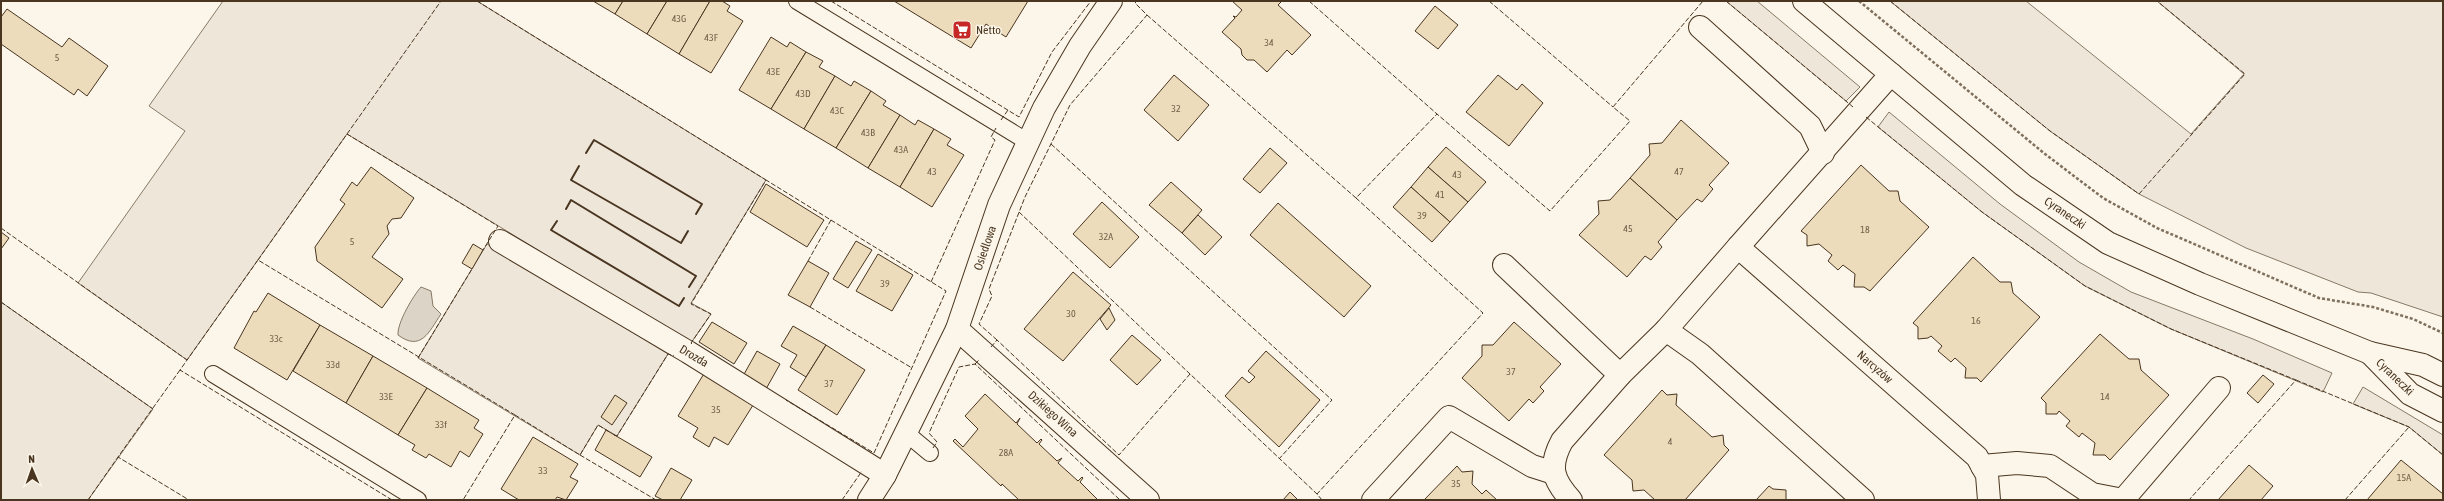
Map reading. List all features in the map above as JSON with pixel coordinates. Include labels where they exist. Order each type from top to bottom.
[{"type":"street","name":"Osiedlowa","points":[[869,500],[885,475],[957,330],[999,205],[1044,108],[1073,58],[1111,1]]},
{"type":"street","name":"Cyraneczki","points":[[1804,1],[2023,185],[2108,243],[2200,284],[2370,352],[2423,365],[2443,375]]},
{"type":"street","points":[[1700,27],[1810,126],[1823,153]]},
{"type":"street","points":[[1572,500],[1557,485],[1554,473],[1557,450],[1562,441],[1620,375],[1666,330],[1891,74]]},
{"type":"street","name":"Drozda","points":[[500,241],[688,352],[885,475]]},
{"type":"street","name":"Narcyzów","points":[[1738,247],[1978,457],[1987,475],[1989,500]]},
{"type":"street","points":[[1504,265],[1620,375]]},
{"type":"street","name":"Dzikiego Wina","points":[[957,330],[1148,500]]},
{"type":"street","points":[[1666,330],[1700,354],[1863,500]]},
{"type":"street","name":"Cyraneczki","points":[[2370,352],[2410,394],[2443,411]]},
{"type":"street","points":[[1982,466],[2016,463],[2050,466],[2092,494],[2123,500],[2219,388]]},
{"type":"street","points":[[1373,500],[1449,417],[1532,466],[1554,473]]},
{"type":"lane","points":[[797,1],[1028,142]]},
{"type":"lane","points":[[213,374],[418,500]]},
{"type":"lane","points":[[906,433],[930,453]]},
{"type":"path","points":[[1859,1],[1995,114],[2102,198],[2157,228],[2319,298],[2373,307],[2413,320],[2443,333]]},
{"type":"shaded area","points":[[223,1],[477,1],[766,180],[691,303],[711,314],[691,343],[347,134],[187,360],[78,283],[185,131],[149,106]]},
{"type":"shaded area","points":[[1726,1],[1757,1],[1860,87],[1846,101]]},
{"type":"shaded area","points":[[1890,1],[2026,1],[2191,134],[2244,74],[2157,1],[2443,1],[2443,317],[2371,293],[2358,292],[2246,248],[2139,194],[2050,131]]},
{"type":"shaded area","points":[[1889,112],[2000,204],[2079,262],[2131,292],[2253,339],[2332,373],[2323,392],[2171,329],[2085,286],[1982,212],[1878,127]]},
{"type":"shaded area","points":[[487,244],[668,354],[617,436],[598,425],[580,455],[418,358]]},
{"type":"shaded area","points":[[421,287],[431,291],[433,306],[441,314],[424,338],[419,341],[406,340],[398,335],[398,330],[406,310]]},
{"type":"shaded area","points":[[1,302],[153,409],[88,500],[1,500]]},
{"type":"shaded area","points":[[2363,387],[2443,435],[2443,455],[2409,427],[2353,404]]},
{"type":"building","points":[[593,1],[623,1],[615,14]]},
{"type":"building","points":[[623,1],[667,1],[647,34],[615,14]]},
{"type":"building","points":[[667,1],[710,1],[679,54],[647,34]]},
{"type":"building","points":[[710,1],[722,1],[730,6],[727,11],[743,21],[711,73],[679,54]]},
{"type":"building","name":"Netto","points":[[894,1],[1028,1],[1006,37],[986,24],[971,48]]},
{"type":"building","points":[[1232,1],[1282,1],[1278,5],[1311,35],[1292,55],[1287,50],[1267,72],[1254,60],[1247,60],[1242,55],[1241,49],[1222,32],[1235,18],[1233,16],[1236,17],[1242,10]]},
{"type":"building","points":[[1435,6],[1458,25],[1438,49],[1415,31]]},
{"type":"building","points":[[7,9],[62,47],[69,38],[108,66],[87,96],[78,89],[74,95],[1,44],[1,17]]},
{"type":"building","points":[[771,37],[787,47],[790,42],[806,52],[771,109],[739,90]]},
{"type":"building","points":[[806,52],[823,61],[819,67],[835,76],[804,129],[771,109]]},
{"type":"building","points":[[1174,75],[1209,105],[1178,141],[1144,110]]},
{"type":"building","points":[[1498,75],[1517,90],[1522,84],[1543,103],[1509,146],[1466,112]]},
{"type":"building","points":[[835,76],[851,86],[854,81],[871,91],[836,148],[804,129]]},
{"type":"building","points":[[871,91],[886,101],[883,105],[900,115],[868,168],[836,148]]},
{"type":"building","points":[[900,115],[915,125],[918,120],[934,129],[900,187],[868,168]]},
{"type":"building","points":[[1681,120],[1729,163],[1709,185],[1713,189],[1702,202],[1697,199],[1677,220],[1630,178],[1650,155],[1649,144],[1662,143]]},
{"type":"building","points":[[934,129],[951,139],[947,145],[964,155],[932,207],[900,187]]},
{"type":"building","points":[[1446,147],[1486,182],[1468,202],[1428,167]]},
{"type":"building","points":[[1270,148],[1287,163],[1260,193],[1243,179]]},
{"type":"building","points":[[1861,165],[1889,191],[1898,191],[1900,201],[1929,227],[1870,291],[1864,287],[1854,287],[1855,274],[1843,265],[1838,270],[1828,261],[1832,255],[1819,244],[1807,246],[1807,235],[1801,231]]},
{"type":"building","points":[[371,167],[414,198],[401,218],[392,219],[387,226],[389,234],[372,257],[403,279],[382,308],[317,261],[315,247],[345,204],[340,200],[352,182],[357,186]]},
{"type":"building","points":[[1428,167],[1468,202],[1450,222],[1411,187]]},
{"type":"building","points":[[1630,178],[1677,220],[1658,242],[1662,247],[1651,260],[1645,256],[1627,277],[1579,235],[1599,214],[1598,201],[1610,200]]},
{"type":"building","points":[[1171,182],[1202,210],[1182,233],[1149,205]]},
{"type":"building","points":[[766,184],[824,220],[807,247],[750,212]]},
{"type":"building","points":[[1411,187],[1450,222],[1432,242],[1393,207]]},
{"type":"building","points":[[1102,202],[1139,237],[1110,268],[1073,234]]},
{"type":"building","points":[[1278,203],[1371,286],[1344,317],[1250,235]]},
{"type":"building","points":[[1198,215],[1222,237],[1205,255],[1182,233]]},
{"type":"building","points":[[1,232],[9,238],[1,249]]},
{"type":"building","points":[[856,241],[872,250],[848,288],[833,279]]},
{"type":"building","points":[[473,244],[483,250],[472,269],[462,263]]},
{"type":"building","points":[[878,254],[913,275],[892,311],[856,291]]},
{"type":"building","points":[[1973,257],[2000,282],[2011,282],[2013,293],[2040,317],[1981,382],[1977,378],[1965,378],[1966,368],[1955,358],[1951,362],[1938,351],[1942,346],[1931,336],[1928,338],[1918,339],[1918,327],[1913,323]]},
{"type":"building","points":[[808,261],[829,273],[810,307],[788,295]]},
{"type":"building","points":[[1073,272],[1111,305],[1063,361],[1024,329]]},
{"type":"building","points":[[268,293],[320,325],[287,380],[234,348],[254,311],[256,312]]},
{"type":"building","points":[[1109,308],[1115,320],[1107,330],[1100,319]]},
{"type":"building","points":[[712,322],[747,343],[734,364],[699,342]]},
{"type":"building","points":[[1514,322],[1561,364],[1540,387],[1544,391],[1533,403],[1529,399],[1509,421],[1462,378],[1482,356],[1482,345],[1493,345]]},
{"type":"building","points":[[320,325],[373,356],[346,403],[293,371]]},
{"type":"building","points":[[793,326],[826,345],[806,377],[790,367],[797,355],[781,346]]},
{"type":"building","points":[[2100,334],[2129,359],[2139,359],[2141,370],[2169,395],[2110,460],[2105,455],[2093,455],[2095,443],[2082,433],[2079,437],[2066,426],[2070,421],[2059,411],[2057,414],[2046,414],[2046,403],[2041,398]]},
{"type":"building","points":[[1132,335],[1161,360],[1137,385],[1110,360]]},
{"type":"building","points":[[826,345],[865,370],[837,415],[798,390]]},
{"type":"building","points":[[757,351],[780,364],[766,389],[743,376]]},
{"type":"building","points":[[1266,351],[1320,400],[1279,447],[1225,396],[1242,377],[1249,383],[1255,377],[1248,371]]},
{"type":"building","points":[[373,356],[427,388],[398,435],[346,403]]},
{"type":"building","points":[[705,372],[755,402],[728,445],[714,437],[709,447],[693,437],[698,428],[678,416]]},
{"type":"building","points":[[2263,375],[2274,384],[2258,403],[2247,393]]},
{"type":"building","points":[[427,388],[479,420],[474,428],[483,434],[469,457],[460,451],[451,467],[429,454],[426,458],[412,450],[415,445],[398,435]]},
{"type":"building","points":[[1662,390],[1667,395],[1677,394],[1676,405],[1712,437],[1723,435],[1724,445],[1729,450],[1685,500],[1655,500],[1644,490],[1633,491],[1632,480],[1604,455]]},
{"type":"building","points":[[985,394],[1016,423],[1020,418],[1017,424],[1037,443],[1041,439],[1042,440],[1039,444],[1057,461],[1062,458],[1058,463],[1078,481],[1082,477],[1083,478],[1080,482],[1098,500],[1019,500],[1002,484],[1001,486],[953,441],[955,439],[963,447],[978,429],[965,416]]},
{"type":"building","points":[[615,395],[627,403],[612,425],[601,417]]},
{"type":"building","points":[[606,430],[652,457],[640,477],[595,450]]},
{"type":"building","points":[[533,437],[578,464],[570,477],[578,481],[566,500],[557,497],[555,500],[519,500],[501,489]]},
{"type":"building","points":[[2401,460],[2443,494],[2443,500],[2367,500]]},
{"type":"building","points":[[2249,465],[2273,486],[2261,500],[2218,500]]},
{"type":"building","points":[[1457,466],[1462,472],[1473,471],[1472,484],[1482,494],[1486,490],[1497,500],[1424,500]]},
{"type":"building","points":[[671,468],[692,480],[680,500],[663,500],[655,496]]},
{"type":"building","points":[[1769,486],[1773,489],[1786,490],[1786,500],[1756,500]]},
{"type":"building","points":[[1290,492],[1298,500],[1283,500]]},
{"type":"fence","points":[[347,134],[441,1]]},
{"type":"fence","points":[[477,1],[766,180]]},
{"type":"fence","points":[[831,1],[1019,117],[1052,52],[1091,1]]},
{"type":"fence","points":[[997,340],[979,324],[992,296],[989,289],[1025,197],[1070,105],[1147,15],[1135,3],[1137,1]]},
{"type":"fence","points":[[1309,1],[1437,114]]},
{"type":"fence","points":[[1489,1],[1613,107]]},
{"type":"fence","points":[[1322,500],[1317,494],[1483,313],[1356,198],[1437,114],[1550,211],[1630,121],[1613,107],[1703,1]]},
{"type":"fence","points":[[1726,1],[1853,107]]},
{"type":"fence","points":[[1890,1],[2050,131],[2139,194],[2245,74],[2157,1]]},
{"type":"fence","points":[[1147,15],[1356,198]]},
{"type":"fence","points":[[1001,120],[1008,110]]},
{"type":"fence","points":[[1866,117],[1982,212],[2085,286],[2171,329],[2296,380],[2189,500]]},
{"type":"fence","points":[[931,282],[995,140],[991,137],[996,128]]},
{"type":"fence","points":[[258,260],[347,134],[498,226],[483,250]]},
{"type":"fence","points":[[1051,144],[1332,400],[1279,459]]},
{"type":"fence","points":[[692,344],[691,343],[711,314],[691,304],[766,180],[946,291],[874,453],[786,400]]},
{"type":"fence","points":[[1019,212],[1190,374]]},
{"type":"fence","points":[[808,261],[831,220]]},
{"type":"fence","points":[[1,228],[187,360]]},
{"type":"fence","points":[[392,500],[180,370],[258,260],[515,415],[463,500]]},
{"type":"fence","points":[[418,358],[472,269]]},
{"type":"fence","points":[[1,302],[153,409]]},
{"type":"fence","points":[[810,307],[912,368]]},
{"type":"fence","points":[[991,347],[997,340],[1119,455],[1190,374],[1317,494]]},
{"type":"fence","points":[[614,435],[617,436],[668,354],[674,356]]},
{"type":"fence","points":[[975,364],[980,359]]},
{"type":"fence","points":[[933,448],[937,442],[929,433],[959,367],[975,364],[1120,500]]},
{"type":"fence","points":[[180,370],[118,457],[189,500]]},
{"type":"fence","points":[[2296,380],[2409,427],[2443,455]]},
{"type":"fence","points":[[515,415],[580,455],[598,425],[608,431]]},
{"type":"fence","points":[[2345,500],[2409,427]]},
{"type":"fence","points":[[580,455],[656,500]]},
{"type":"fence","points":[[88,500],[118,457]]},
{"type":"fence","points":[[842,500],[862,471]]},
{"type":"wall","points":[[586,153],[594,140],[702,204],[696,214]]},
{"type":"wall","points":[[579,166],[571,180],[681,243],[688,231]]},
{"type":"wall","points":[[566,209],[571,200],[696,276],[689,287]]},
{"type":"wall","points":[[557,221],[551,230],[679,306],[684,298]]},
{"type":"place","name":"Netto","points":[[962,30]]}]
